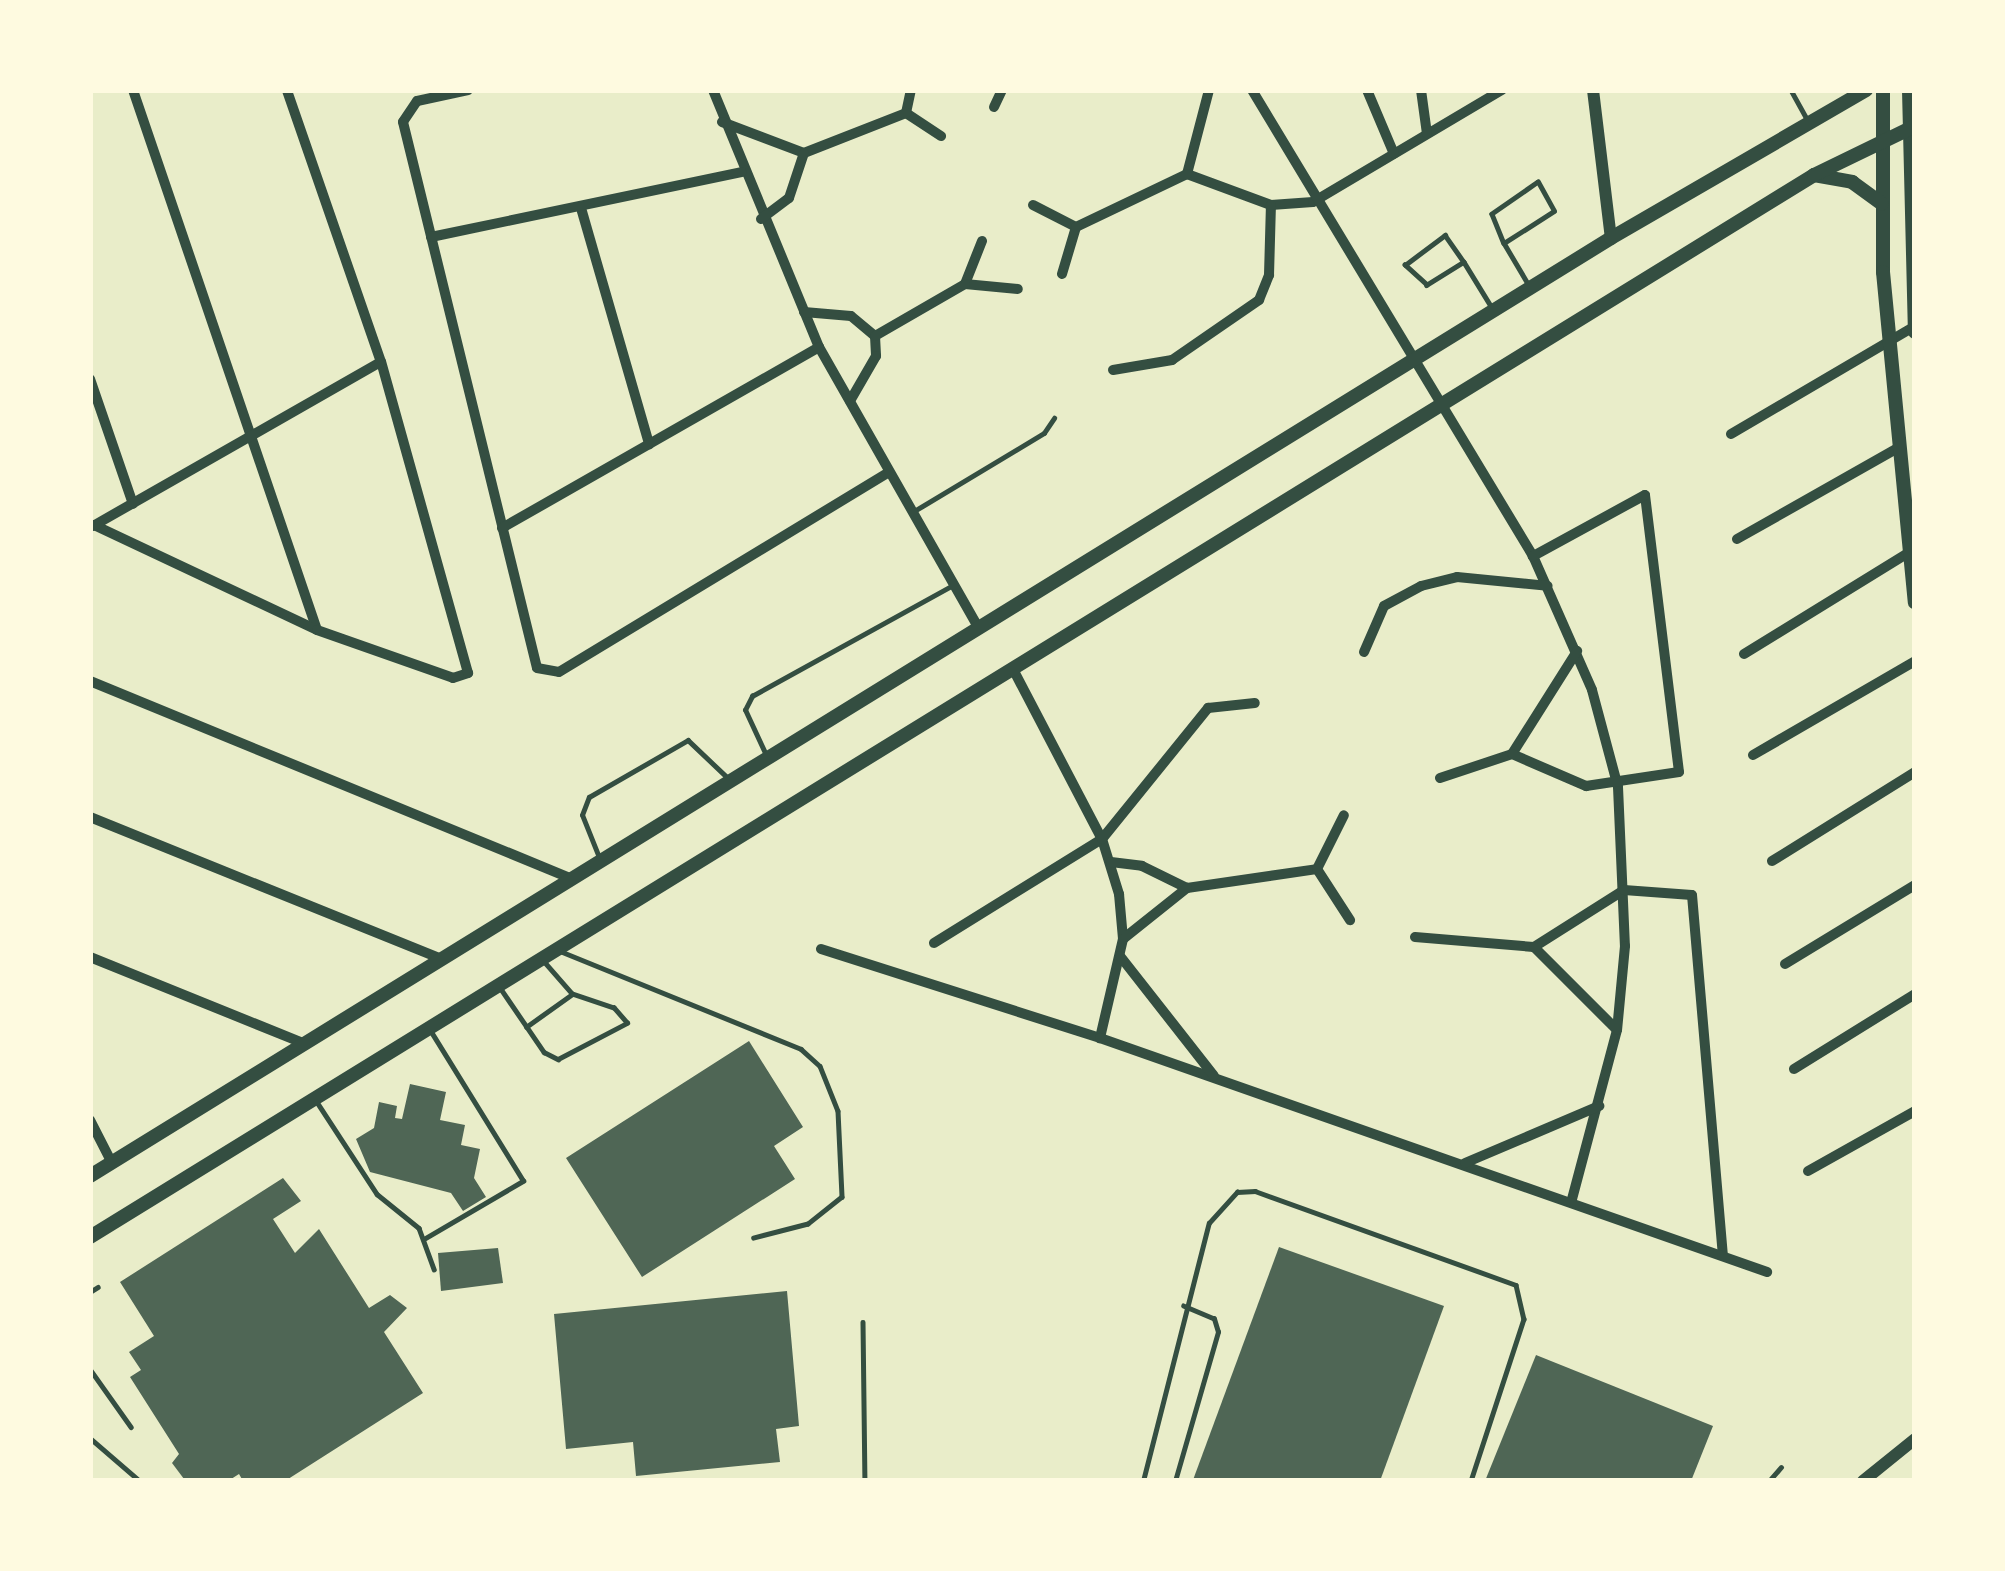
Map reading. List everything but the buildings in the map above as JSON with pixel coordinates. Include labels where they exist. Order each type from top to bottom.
[{"type":"main road","points":[[1826,110],[1841,90]]},
{"type":"main road","points":[[90,1176],[1611,238],[1866,90]]},
{"type":"main road","points":[[1883,90],[1882,204],[1890,340],[1915,602]]},
{"type":"main road","points":[[1909,90],[1915,328]]},
{"type":"main road","points":[[90,1237],[1814,175],[1911,127]]},
{"type":"main road","points":[[1814,175],[1852,182],[1882,204]]},
{"type":"street","points":[[133,90],[254,432],[317,630]]},
{"type":"street","points":[[92,526],[317,630],[466,676],[381,362],[287,90]]},
{"type":"street","points":[[468,90],[417,101],[404,122],[534,658],[546,674],[559,672],[888,473]]},
{"type":"street","points":[[713,90],[741,172],[819,347],[980,629]]},
{"type":"street","points":[[906,113],[911,90]]},
{"type":"street","points":[[994,107],[1003,90]]},
{"type":"street","points":[[1187,174],[1209,90]]},
{"type":"street","points":[[1252,90],[1313,202],[1533,556],[1577,650],[1618,787],[1624,890],[1617,1030],[1572,1199]]},
{"type":"street","points":[[1367,90],[1394,154]]},
{"type":"street","points":[[1420,90],[1427,134]]},
{"type":"street","points":[[1062,274],[1076,227],[1187,174],[1271,205],[1313,202],[1502,90]]},
{"type":"street","points":[[1593,90],[1611,238]]},
{"type":"street","points":[[722,122],[804,153],[906,113]]},
{"type":"street","points":[[906,113],[941,136]]},
{"type":"street","points":[[761,219],[789,198],[804,153]]},
{"type":"street","points":[[431,237],[741,172]]},
{"type":"street","points":[[1034,205],[1076,227]]},
{"type":"street","points":[[1114,370],[1172,360],[1259,300],[1269,274],[1271,205]]},
{"type":"street","points":[[581,208],[649,444]]},
{"type":"street","points":[[965,284],[982,241]]},
{"type":"street","points":[[875,336],[965,284],[1018,289]]},
{"type":"street","points":[[804,312],[851,316],[875,336],[876,356],[850,401]]},
{"type":"street","points":[[1731,434],[1915,328]]},
{"type":"street","points":[[502,528],[819,347]]},
{"type":"street","points":[[92,526],[381,362]]},
{"type":"street","points":[[90,379],[133,504]]},
{"type":"street","points":[[1737,538],[1898,448]]},
{"type":"street","points":[[1512,754],[1564,779],[1618,787],[1666,777],[1681,766],[1645,495],[1533,556]]},
{"type":"street","points":[[1744,653],[1910,552]]},
{"type":"street","points":[[1364,652],[1384,606],[1421,586],[1457,577],[1548,586]]},
{"type":"street","points":[[1440,778],[1512,754],[1577,650]]},
{"type":"street","points":[[1753,755],[1915,661]]},
{"type":"street","points":[[1014,671],[1111,862],[1123,939],[1100,1038]]},
{"type":"street","points":[[90,681],[570,878]]},
{"type":"street","points":[[934,943],[1102,838],[1191,722],[1208,708],[1255,703]]},
{"type":"street","points":[[1772,861],[1915,772]]},
{"type":"street","points":[[1317,869],[1344,815]]},
{"type":"street","points":[[90,818],[441,959]]},
{"type":"street","points":[[1111,862],[1142,866],[1187,887]]},
{"type":"street","points":[[1123,939],[1187,887],[1317,869]]},
{"type":"street","points":[[1317,869],[1350,920]]},
{"type":"street","points":[[1785,964],[1915,885]]},
{"type":"street","points":[[1415,937],[1534,947],[1624,890],[1694,900],[1723,1254]]},
{"type":"street","points":[[1534,947],[1617,1030]]},
{"type":"street","points":[[821,950],[1215,1077],[1572,1199],[1767,1272]]},
{"type":"street","points":[[1120,956],[1215,1077]]},
{"type":"street","points":[[90,957],[303,1043]]},
{"type":"street","points":[[1794,1069],[1915,994]]},
{"type":"street","points":[[1465,1163],[1599,1106]]},
{"type":"street","points":[[1808,1171],[1915,1111]]},
{"type":"street","points":[[90,1120],[112,1163]]},
{"type":"street","points":[[1863,1481],[1915,1438]]},
{"type":"lane","points":[[1791,90],[1808,121]]},
{"type":"lane","points":[[1504,243],[1554,211],[1538,182],[1493,210],[1504,243],[1531,288]]},
{"type":"lane","points":[[1464,262],[1427,286],[1405,265],[1442,235],[1464,262],[1494,311]]},
{"type":"lane","points":[[911,513],[1044,433],[1054,418]]},
{"type":"lane","points":[[767,758],[745,710],[752,696],[953,585]]},
{"type":"lane","points":[[600,860],[582,815],[589,797],[688,740],[730,780]]},
{"type":"lane","points":[[555,949],[801,1049],[820,1066],[838,1111],[842,1197],[808,1224],[754,1238]]},
{"type":"lane","points":[[498,985],[544,1052],[568,1058],[627,1023],[614,1008],[572,994],[541,958]]},
{"type":"lane","points":[[526,1027],[572,994]]},
{"type":"lane","points":[[424,1239],[523,1181],[428,1027]]},
{"type":"lane","points":[[314,1098],[377,1194],[424,1239],[434,1269]]},
{"type":"lane","points":[[1143,1481],[1184,1306],[1209,1223],[1238,1192],[1255,1191],[1500,1275],[1524,1298],[1524,1319],[1471,1481]]},
{"type":"lane","points":[[90,1292],[98,1287]]},
{"type":"lane","points":[[1175,1481],[1218,1332],[1214,1319],[1184,1306]]},
{"type":"lane","points":[[862,1322],[865,1481]]},
{"type":"lane","points":[[90,1369],[131,1427]]},
{"type":"lane","points":[[90,1438],[140,1481]]},
{"type":"lane","points":[[1769,1481],[1781,1467]]}]
